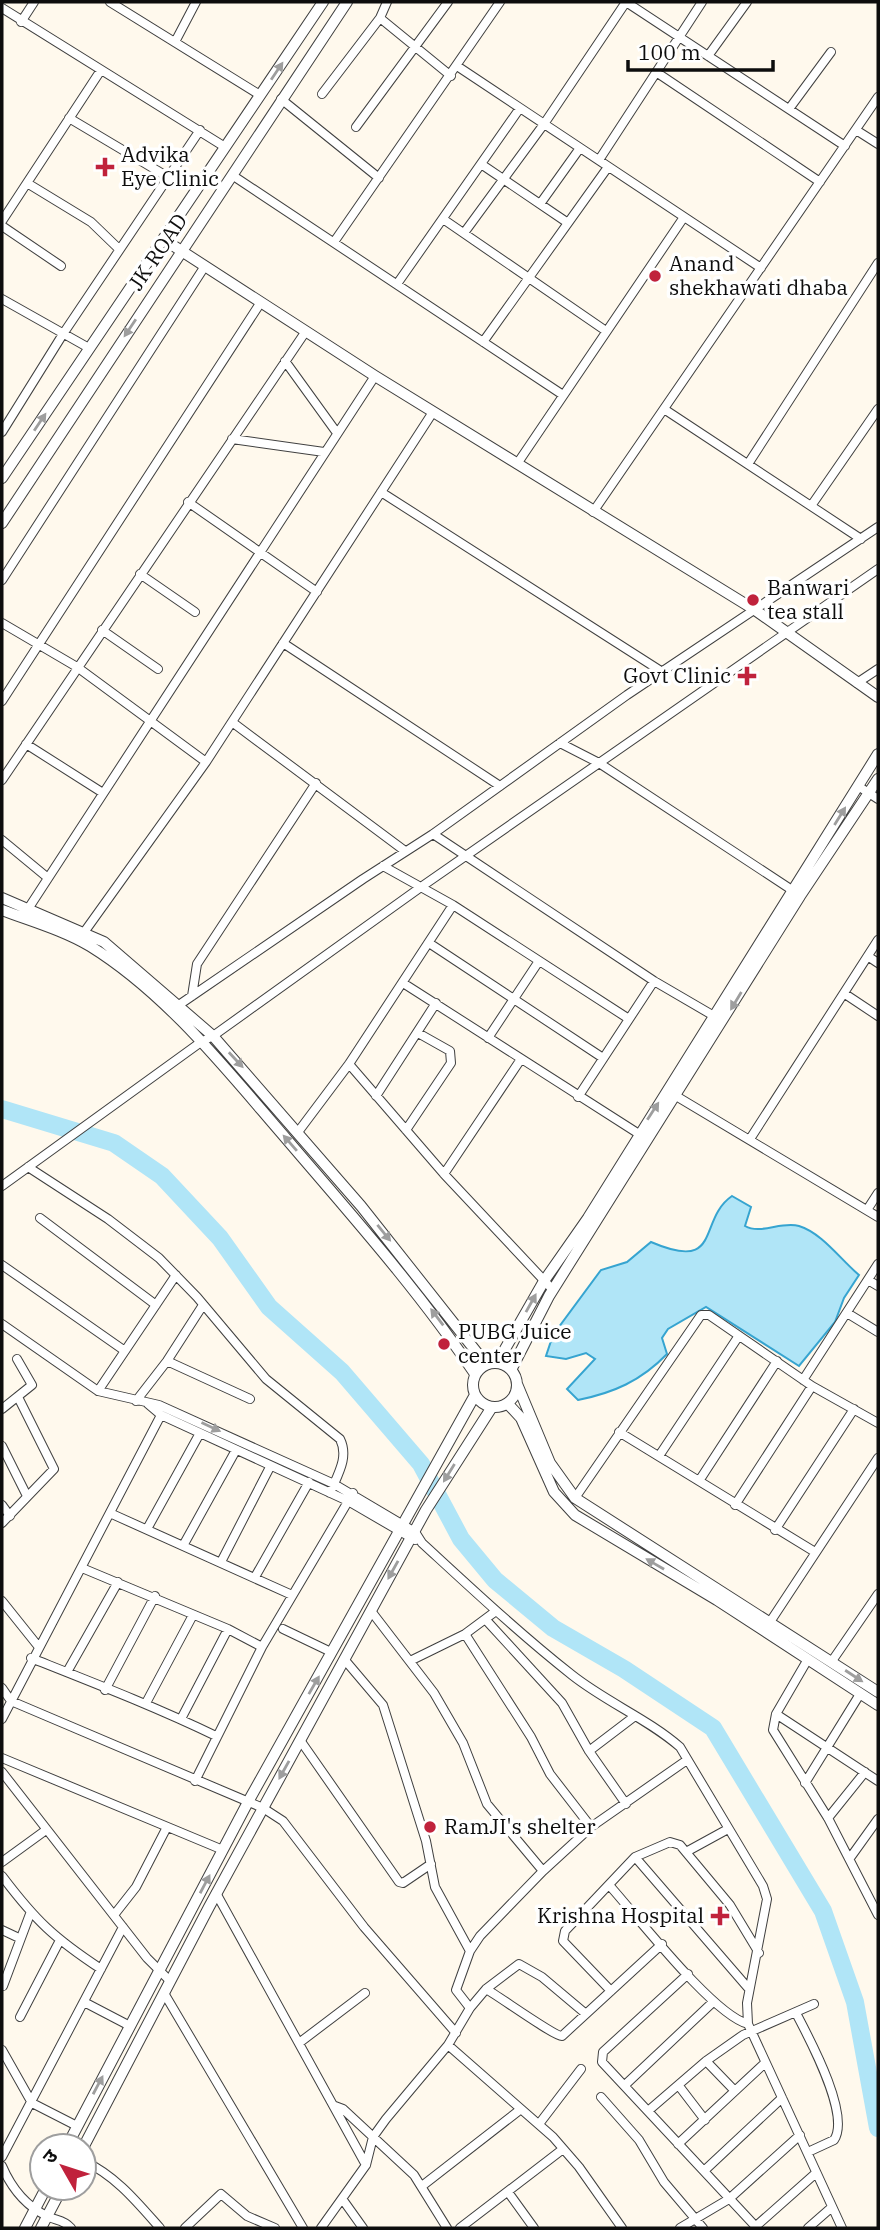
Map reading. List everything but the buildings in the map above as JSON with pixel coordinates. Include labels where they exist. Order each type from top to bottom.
[{"type":"street","points":[[21,22],[34,2]]},
{"type":"street","points":[[110,2],[260,95]]},
{"type":"street","points":[[175,41],[196,2]]},
{"type":"street","name":"JK ROAD","points":[[2,478],[323,2]]},
{"type":"street","name":"JK ROAD","points":[[2,523],[347,2]]},
{"type":"street","points":[[322,94],[380,19],[386,2]]},
{"type":"street","points":[[356,127],[448,2]]},
{"type":"street","points":[[334,242],[500,2]]},
{"type":"street","points":[[464,233],[544,124],[626,2],[845,146]]},
{"type":"street","points":[[599,160],[702,2]]},
{"type":"street","points":[[708,56],[747,2]]},
{"type":"street","points":[[2,8],[225,147]]},
{"type":"street","points":[[380,19],[451,76]]},
{"type":"street","points":[[789,109],[831,52]]},
{"type":"street","points":[[457,66],[761,268]]},
{"type":"street","points":[[2,221],[101,70]]},
{"type":"street","points":[[656,72],[820,182]]},
{"type":"street","points":[[593,512],[878,97]]},
{"type":"street","points":[[281,99],[379,178]]},
{"type":"street","points":[[397,284],[520,108]]},
{"type":"street","points":[[69,118],[168,177]]},
{"type":"street","points":[[2,432],[63,334],[200,130]]},
{"type":"street","points":[[856,130],[878,144]]},
{"type":"street","points":[[540,204],[580,148]]},
{"type":"street","points":[[481,164],[568,223]]},
{"type":"street","points":[[483,342],[608,167]]},
{"type":"street","points":[[232,175],[563,395]]},
{"type":"street","points":[[27,183],[91,222],[119,249]]},
{"type":"street","points":[[517,464],[684,217]]},
{"type":"street","points":[[443,219],[528,280],[606,331]]},
{"type":"street","points":[[2,226],[61,266]]},
{"type":"street","points":[[163,239],[375,376],[755,610],[878,697]]},
{"type":"street","points":[[748,464],[878,263]]},
{"type":"street","points":[[2,580],[205,266]]},
{"type":"street","points":[[2,301],[89,348]]},
{"type":"street","points":[[2,701],[261,302]]},
{"type":"street","points":[[2,780],[306,331]]},
{"type":"street","points":[[285,361],[337,433]]},
{"type":"street","points":[[28,909],[375,376]]},
{"type":"street","points":[[664,409],[861,540]]},
{"type":"street","points":[[811,506],[878,409]]},
{"type":"street","points":[[82,936],[206,762],[433,412]]},
{"type":"street","points":[[232,439],[324,452]]},
{"type":"street","points":[[382,492],[664,673]]},
{"type":"street","points":[[188,502],[317,592]]},
{"type":"street","points":[[175,1008],[878,527]]},
{"type":"street","points":[[2,1186],[421,887],[878,569]]},
{"type":"street","points":[[140,574],[195,612]]},
{"type":"street","points":[[2,623],[77,667],[206,762]]},
{"type":"street","points":[[102,630],[158,669]]},
{"type":"street","points":[[283,643],[500,786]]},
{"type":"street","points":[[858,683],[878,669]]},
{"type":"street","points":[[232,722],[405,851]]},
{"type":"street","points":[[560,743],[599,763],[797,893]]},
{"type":"street","points":[[26,744],[103,793]]},
{"type":"street","points":[[511,1370],[553,1290],[671,1093],[797,893],[878,754]]},
{"type":"street","points":[[508,1404],[492,1408],[482,1404],[474,1395],[472,1384],[475,1374],[492,1363],[639,1133],[671,1093],[714,1016],[797,893],[874,796],[878,779]]},
{"type":"street","points":[[192,996],[197,964],[316,783]]},
{"type":"street","points":[[859,786],[874,796]]},
{"type":"street","points":[[433,834],[654,981],[714,1016]]},
{"type":"street","points":[[2,841],[48,878]]},
{"type":"street","points":[[383,866],[453,905],[629,1019]]},
{"type":"street","points":[[2,898],[82,936],[214,1036],[492,1363],[511,1370],[550,1463],[575,1498],[878,1692]]},
{"type":"street","points":[[298,1132],[349,1064],[453,905]]},
{"type":"street","points":[[2,910],[82,936]]},
{"type":"street","points":[[750,1139],[878,940]]},
{"type":"street","points":[[429,943],[603,1058]]},
{"type":"street","points":[[869,957],[878,963]]},
{"type":"street","points":[[488,1038],[539,961]]},
{"type":"street","points":[[578,1097],[654,981]]},
{"type":"street","points":[[403,983],[578,1097],[639,1133]]},
{"type":"street","points":[[845,994],[878,1016]]},
{"type":"street","points":[[376,1096],[436,1003]]},
{"type":"street","points":[[175,1008],[201,1042],[393,1262],[475,1374]]},
{"type":"street","points":[[406,1130],[451,1063],[450,1051],[418,1033]]},
{"type":"street","points":[[444,1174],[521,1059]]},
{"type":"street","points":[[349,1064],[444,1174],[553,1290]]},
{"type":"street","points":[[671,1093],[878,1217]]},
{"type":"street","points":[[27,1167],[108,1219],[159,1258],[266,1379],[340,1438],[345,1449],[344,1457],[331,1493]]},
{"type":"street","points":[[867,1210],[878,1193]]},
{"type":"street","points":[[40,1218],[156,1305]]},
{"type":"street","points":[[803,1380],[878,1264]]},
{"type":"street","points":[[2,1265],[125,1351]]},
{"type":"street","points":[[98,1391],[176,1275]]},
{"type":"street","points":[[868,1280],[878,1286]]},
{"type":"street","points":[[136,1401],[167,1361],[203,1305]]},
{"type":"street","points":[[847,1312],[878,1332]]},
{"type":"street","points":[[575,1498],[698,1316],[709,1315],[812,1386],[878,1423]]},
{"type":"street","points":[[2,1324],[98,1391],[182,1413],[334,1483],[351,1497],[413,1535],[496,1611],[575,1677],[663,1732],[680,1748],[762,1886],[766,1899],[759,1953],[750,1989],[750,2028],[842,2228]]},
{"type":"street","points":[[659,1456],[738,1337]]},
{"type":"street","points":[[2,1409],[32,1385],[17,1359]]},
{"type":"street","points":[[167,1361],[250,1399]]},
{"type":"street","points":[[699,1481],[777,1361]]},
{"type":"street","points":[[508,1404],[517,1384]]},
{"type":"street","points":[[735,1504],[812,1386]]},
{"type":"street","points":[[74,2132],[248,1802],[474,1395]]},
{"type":"street","points":[[2,1523],[52,1473],[54,1466],[18,1397]]},
{"type":"street","points":[[148,1404],[161,1415],[270,1467],[331,1493],[351,1497]]},
{"type":"street","points":[[508,1404],[521,1418],[554,1492],[575,1515],[878,1705]]},
{"type":"street","points":[[91,2132],[216,1893],[426,1510],[492,1408]]},
{"type":"street","points":[[775,1530],[854,1409]]},
{"type":"street","points":[[2,1719],[31,1658],[112,1514],[161,1415]]},
{"type":"street","points":[[619,1432],[775,1530],[815,1552]]},
{"type":"street","points":[[147,1530],[200,1433]]},
{"type":"street","points":[[2,1446],[27,1496]]},
{"type":"street","points":[[184,1544],[236,1450]]},
{"type":"street","points":[[770,1622],[878,1458]]},
{"type":"street","points":[[221,1562],[270,1467]]},
{"type":"street","points":[[255,1577],[309,1482]]},
{"type":"street","points":[[195,1781],[262,1647],[351,1497]]},
{"type":"street","points":[[2,1505],[10,1516]]},
{"type":"street","points":[[112,1514],[184,1544],[292,1595]]},
{"type":"street","points":[[82,1568],[155,1596],[262,1647]]},
{"type":"street","points":[[67,1672],[118,1582]]},
{"type":"street","points":[[105,1690],[155,1596]]},
{"type":"street","points":[[832,1661],[878,1596]]},
{"type":"street","points":[[2,1601],[38,1646]]},
{"type":"street","points":[[371,1611],[412,1660],[463,1743],[487,1804],[543,1871]]},
{"type":"street","points":[[412,1660],[465,1634],[496,1611]]},
{"type":"street","points":[[146,1703],[193,1615]]},
{"type":"street","points":[[486,1620],[562,1703],[589,1751],[626,1804]]},
{"type":"street","points":[[181,1719],[228,1629]]},
{"type":"street","points":[[283,1629],[331,1652],[329,1659]]},
{"type":"street","points":[[465,1634],[531,1737],[550,1774],[591,1827]]},
{"type":"street","points":[[31,1658],[105,1690],[146,1703],[216,1736]]},
{"type":"street","points":[[344,1659],[383,1705],[431,1864],[435,1887],[470,1951]]},
{"type":"street","points":[[808,1659],[776,1714],[773,1730],[828,1818],[878,1914]]},
{"type":"street","points":[[2,1688],[11,1700],[263,1808],[283,1821],[364,1927],[456,2033]]},
{"type":"street","points":[[805,1783],[860,1694]]},
{"type":"street","points":[[776,1714],[878,1781]]},
{"type":"street","points":[[589,1751],[635,1716]]},
{"type":"street","points":[[300,1740],[399,1882],[404,1883],[431,1864]]},
{"type":"street","points":[[2,1758],[223,1850]]},
{"type":"street","points":[[470,2008],[456,1990],[470,1951],[543,1871],[591,1827],[687,1760]]},
{"type":"street","points":[[2,1772],[114,1916],[170,1981]]},
{"type":"street","points":[[828,1818],[865,1772]]},
{"type":"street","points":[[850,1858],[875,1831],[878,1818]]},
{"type":"street","points":[[114,1916],[136,1887],[167,1827]]},
{"type":"street","points":[[2,1862],[46,1829]]},
{"type":"street","points":[[686,1852],[728,1829]]},
{"type":"street","points":[[611,1991],[564,1941],[565,1931],[635,1857],[670,1842],[680,1845],[730,1905],[759,1953]]},
{"type":"street","points":[[635,1857],[750,1989]]},
{"type":"street","points":[[2,1876],[30,1914],[60,1942],[101,1969]]},
{"type":"street","points":[[609,1885],[713,2002],[736,2021],[750,2028]]},
{"type":"street","points":[[216,1893],[366,2165]]},
{"type":"street","points":[[3,1986],[30,1914]]},
{"type":"street","points":[[2,2157],[123,1927]]},
{"type":"street","points":[[2,1930],[19,1938]]},
{"type":"street","points":[[20,2017],[60,1942]]},
{"type":"street","points":[[486,1989],[517,2006],[557,2036],[562,2036],[662,1944]]},
{"type":"street","points":[[321,2228],[366,2165],[373,2137],[448,2045],[470,2008],[486,1989],[519,1964],[542,1977],[586,2014]]},
{"type":"street","points":[[688,1974],[603,2052],[602,2062],[756,2227],[816,2173]]},
{"type":"street","points":[[164,1993],[303,2228]]},
{"type":"street","points":[[299,2043],[365,1993]]},
{"type":"street","points":[[84,2002],[130,2026]]},
{"type":"street","points":[[625,2085],[713,2002]]},
{"type":"street","points":[[648,2111],[706,2061],[750,2028],[796,2013],[814,2004]]},
{"type":"street","points":[[796,2013],[823,2066],[839,2127],[834,2140],[808,2152]]},
{"type":"street","points":[[448,2045],[539,2124],[563,2149],[622,2228]]},
{"type":"street","points":[[2,2050],[32,2103],[77,2126]]},
{"type":"street","points":[[706,2061],[734,2090]]},
{"type":"street","points":[[678,2144],[765,2063]]},
{"type":"street","points":[[539,2124],[581,2069]]},
{"type":"street","points":[[679,2086],[705,2120]]},
{"type":"street","points":[[601,2096],[639,2140],[664,2182],[704,2228]]},
{"type":"street","points":[[705,2170],[782,2098]]},
{"type":"street","points":[[335,2106],[343,2109],[422,2186],[447,2228]]},
{"type":"street","points":[[422,2186],[521,2109]]},
{"type":"street","points":[[680,2228],[729,2199],[800,2135]]},
{"type":"street","points":[[460,2228],[472,2225],[508,2192],[563,2149]]},
{"type":"street","points":[[2,2166],[22,2198],[47,2217],[65,2221],[71,2228]]},
{"type":"street","points":[[98,2168],[118,2182],[160,2228]]},
{"type":"street","points":[[508,2192],[534,2228]]},
{"type":"street","points":[[185,2228],[221,2194],[247,2216],[275,2228]]},
{"type":"street","points":[[343,2200],[363,2228]]},
{"type":"street","points":[[26,2228],[39,2202]]},
{"type":"street","points":[[41,2228],[55,2202]]},
{"type":"street","points":[[808,2228],[832,2207]]},
{"type":"water","points":[[732,1196],[751,1207],[745,1226],[758,1229],[799,1226],[816,1234],[859,1275],[844,1298],[835,1322],[799,1366],[706,1307],[668,1329],[662,1338],[667,1354],[647,1372],[603,1394],[578,1400],[567,1389],[595,1359],[586,1353],[566,1359],[546,1356],[553,1335],[601,1270],[627,1262],[651,1242],[674,1250],[689,1251],[699,1247],[721,1206]]},
{"type":"waterway","points":[[2,1109],[114,1143],[162,1176],[220,1238],[269,1307],[342,1372],[421,1464],[461,1539],[495,1580],[553,1628],[624,1669],[713,1728],[823,1911],[855,2002],[878,2128]]},
{"type":"place","name":"Advika Eye Clinic","points":[[105,167]]},
{"type":"place","name":"Anand shekhawati dhaba","points":[[655,276]]},
{"type":"place","name":"Banwari tea stall","points":[[753,600]]},
{"type":"place","name":"Govt Clinic","points":[[747,676]]},
{"type":"place","name":"PUBG Juice center","points":[[444,1344]]},
{"type":"place","name":"RamJI's shelter","points":[[430,1827]]},
{"type":"place","name":"Krishna Hospital","points":[[720,1916]]}]
